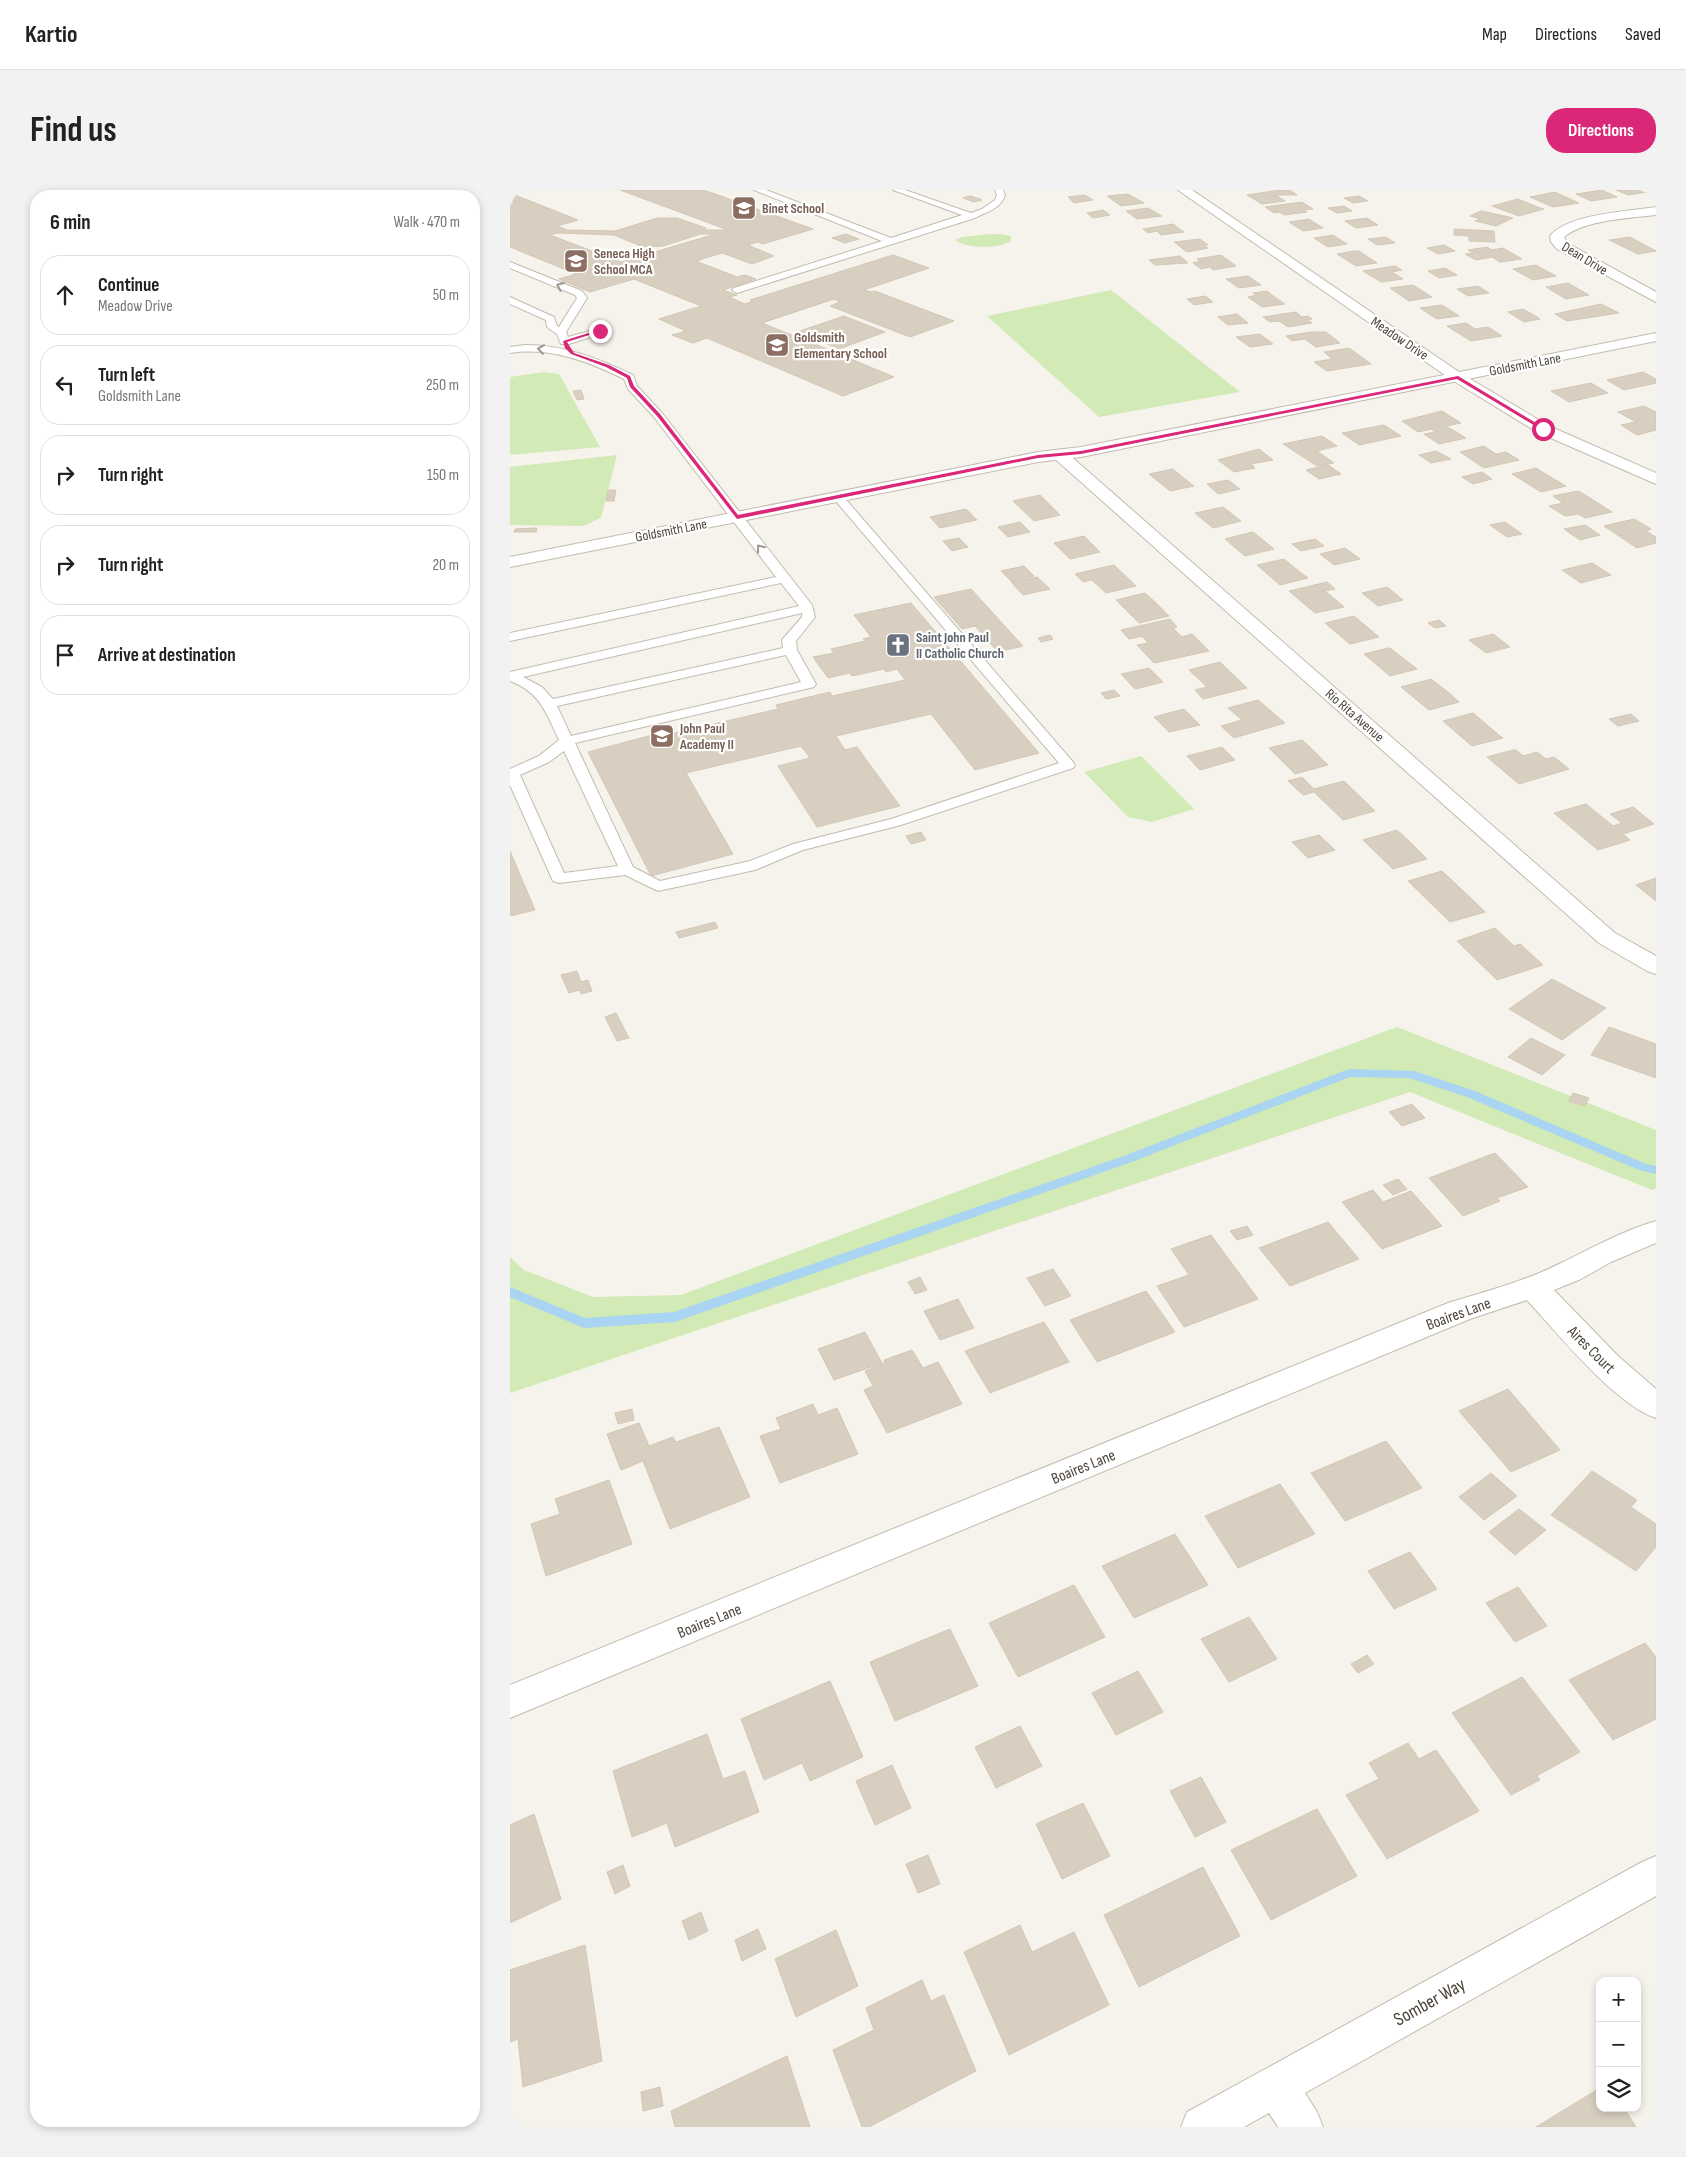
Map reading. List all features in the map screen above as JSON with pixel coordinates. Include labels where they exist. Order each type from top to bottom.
[{"type":"street","name":"Meadow Drive","points":[[1184,190],[1458,377],[1543,429],[1656,479]]},
{"type":"street","name":"Dean Drive","points":[[1656,211],[1579,224],[1564,229],[1557,236],[1558,242],[1562,246],[1656,298]]},
{"type":"street","name":"Goldsmith Lane","points":[[510,562],[1038,457],[1081,452],[1656,338]]},
{"type":"street","name":"Rio Rita Avenue","points":[[1060,454],[1608,938],[1656,966]]},
{"type":"street","name":"Boaires Lane","points":[[510,1702],[1450,1314],[1533,1287],[1572,1271],[1601,1254],[1656,1231]]},
{"type":"street","name":"Aires Court","points":[[1533,1287],[1596,1355],[1637,1393],[1656,1406]]},
{"type":"street","name":"Somber Way","points":[[1202,2127],[1656,1875]]},
{"type":"street","points":[[1276,2086],[1302,2127]]},
{"type":"lane","points":[[758,190],[891,241]]},
{"type":"lane","points":[[897,190],[972,216]]},
{"type":"lane","points":[[737,290],[972,216],[985,211],[999,201],[1001,194],[999,190]]},
{"type":"lane","points":[[510,265],[578,294],[582,298],[563,337]]},
{"type":"lane","points":[[510,300],[551,319],[552,328],[563,337],[567,348],[572,354]]},
{"type":"lane","points":[[563,337],[600,331]]},
{"type":"lane","points":[[510,350],[530,347],[572,354],[608,366],[628,377],[632,386],[658,415],[807,608],[809,617],[789,640],[790,650],[808,684],[567,741],[544,759],[511,773],[559,878],[627,870],[658,886],[755,865],[798,848],[896,822],[1068,765],[838,497]]},
{"type":"lane","points":[[510,357],[525,359]]},
{"type":"lane","points":[[617,384],[632,386]]},
{"type":"lane","points":[[510,637],[784,579]]},
{"type":"lane","points":[[510,676],[807,608]]},
{"type":"lane","points":[[549,704],[790,650]]},
{"type":"lane","points":[[510,676],[528,682],[549,704],[627,870]]},
{"type":"green space","points":[[990,234],[1011,236],[1011,241],[1006,244],[983,247],[967,245],[955,240],[962,237]]},
{"type":"green space","points":[[1111,290],[1240,392],[1099,417],[987,316]]},
{"type":"green space","points":[[544,372],[559,374],[600,447],[510,455],[510,377]]},
{"type":"green space","points":[[617,455],[601,518],[583,526],[510,525],[510,467]]},
{"type":"green space","points":[[1141,756],[1194,809],[1152,822],[1128,817],[1084,772]]},
{"type":"green space","points":[[1397,1027],[1656,1130],[1656,1188],[1652,1190],[1410,1092],[510,1393],[510,1257],[524,1270],[593,1297],[681,1295]]},
{"type":"building","points":[[510,190],[521,190],[510,193]]},
{"type":"building","points":[[620,190],[704,190],[813,229],[763,244],[758,242],[748,245],[774,256],[752,264],[722,253],[696,261],[737,277],[745,275],[756,279],[723,290],[737,295],[729,297],[745,304],[753,301],[750,300],[893,255],[929,268],[864,290],[875,291],[954,321],[910,337],[830,306],[840,302],[834,299],[762,323],[804,340],[811,338],[797,332],[844,316],[885,332],[839,349],[822,342],[815,344],[894,377],[843,396],[707,338],[693,343],[672,335],[686,331],[659,319],[701,306],[634,279],[590,292],[559,279],[576,274],[510,247],[510,204],[516,202],[510,200],[510,193],[578,220],[557,226],[567,230],[615,231],[657,218],[677,218],[706,228],[705,230],[728,230]],"holes":[[[558,233],[614,235],[643,247],[663,246],[701,234],[715,234],[621,262],[550,235]]]},
{"type":"building","points":[[1290,190],[1297,195],[1276,195],[1285,201],[1262,204],[1247,195]]},
{"type":"building","points":[[1602,190],[1617,197],[1591,201],[1576,194]]},
{"type":"building","points":[[1616,190],[1651,190],[1653,191],[1628,195]]},
{"type":"building","points":[[1555,192],[1579,203],[1553,207],[1530,197]]},
{"type":"building","points":[[1128,194],[1144,203],[1121,206],[1107,196]]},
{"type":"building","points":[[1085,195],[1093,200],[1074,203],[1068,197]]},
{"type":"building","points":[[970,196],[982,200],[974,202],[963,198]]},
{"type":"building","points":[[1359,196],[1368,201],[1353,203],[1344,198]]},
{"type":"building","points":[[1518,199],[1544,209],[1519,216],[1492,206]]},
{"type":"building","points":[[1302,202],[1313,209],[1303,210],[1307,212],[1285,215],[1279,212],[1274,213],[1265,207]]},
{"type":"building","points":[[1344,206],[1352,211],[1337,213],[1328,208]]},
{"type":"building","points":[[1148,208],[1162,216],[1137,219],[1126,211]]},
{"type":"building","points":[[1103,210],[1110,215],[1093,218],[1087,213]]},
{"type":"building","points":[[1481,211],[1513,218],[1496,226],[1475,221],[1480,219],[1470,216]]},
{"type":"building","points":[[1367,218],[1378,225],[1356,228],[1345,221]]},
{"type":"building","points":[[1309,219],[1323,228],[1303,231],[1289,222]]},
{"type":"building","points":[[1173,224],[1184,232],[1161,235],[1157,231],[1148,233],[1143,229]]},
{"type":"building","points":[[1454,229],[1494,231],[1495,242],[1469,241],[1469,236],[1454,235]]},
{"type":"building","points":[[846,234],[859,239],[845,243],[832,238]]},
{"type":"building","points":[[1333,235],[1347,244],[1328,247],[1314,238]]},
{"type":"building","points":[[1386,237],[1395,243],[1377,245],[1368,239]]},
{"type":"building","points":[[1630,237],[1656,251],[1638,254],[1609,240]]},
{"type":"building","points":[[1200,239],[1208,245],[1203,245],[1208,248],[1187,252],[1174,242]]},
{"type":"building","points":[[1444,245],[1455,251],[1438,254],[1427,248]]},
{"type":"building","points":[[1487,247],[1492,250],[1503,248],[1522,259],[1500,262],[1492,257],[1476,260],[1465,254],[1473,253],[1468,250]]},
{"type":"building","points":[[1359,251],[1377,263],[1356,266],[1337,254]]},
{"type":"building","points":[[1221,255],[1236,266],[1213,270],[1210,267],[1201,269],[1193,263],[1201,261],[1197,259]]},
{"type":"building","points":[[1180,256],[1188,263],[1155,265],[1149,260]]},
{"type":"building","points":[[1536,265],[1556,276],[1533,280],[1513,269]]},
{"type":"building","points":[[1395,266],[1402,270],[1392,272],[1403,279],[1381,282],[1363,271]]},
{"type":"building","points":[[1445,268],[1457,275],[1439,278],[1428,271]]},
{"type":"building","points":[[1248,276],[1261,285],[1239,288],[1226,279]]},
{"type":"building","points":[[1568,283],[1589,295],[1566,299],[1546,287]]},
{"type":"building","points":[[1413,285],[1432,297],[1409,301],[1390,288]]},
{"type":"building","points":[[1478,286],[1489,293],[1468,296],[1457,289]]},
{"type":"building","points":[[1267,291],[1285,304],[1262,307],[1248,297],[1257,295],[1253,293]]},
{"type":"building","points":[[1205,296],[1213,302],[1194,305],[1187,299]]},
{"type":"building","points":[[1601,304],[1619,313],[1567,321],[1555,314]]},
{"type":"building","points":[[1442,305],[1459,316],[1437,319],[1420,308]]},
{"type":"building","points":[[1523,309],[1540,319],[1524,322],[1508,312]]},
{"type":"building","points":[[1296,312],[1302,317],[1308,316],[1312,319],[1308,320],[1312,323],[1288,327],[1279,321],[1270,322],[1263,317]]},
{"type":"building","points":[[1237,314],[1248,323],[1228,325],[1218,317]]},
{"type":"building","points":[[1466,323],[1475,329],[1488,327],[1502,336],[1471,341],[1447,326]]},
{"type":"building","points":[[1326,332],[1340,343],[1316,347],[1305,339],[1292,341],[1286,336]]},
{"type":"building","points":[[1260,334],[1273,344],[1250,347],[1236,337]]},
{"type":"building","points":[[1349,348],[1371,364],[1327,371],[1314,362],[1332,359],[1324,352]]},
{"type":"building","points":[[1643,372],[1656,379],[1656,383],[1624,390],[1607,380]]},
{"type":"building","points":[[1591,383],[1608,393],[1569,402],[1551,391]]},
{"type":"building","points":[[581,390],[584,399],[577,400],[573,391]]},
{"type":"building","points":[[1644,406],[1656,412],[1656,429],[1654,429],[1656,430],[1637,435],[1621,425],[1636,422],[1618,412]]},
{"type":"building","points":[[1442,411],[1461,423],[1446,426],[1466,438],[1439,444],[1424,434],[1435,432],[1431,429],[1418,432],[1402,421]]},
{"type":"building","points":[[1384,425],[1401,436],[1359,445],[1342,433]]},
{"type":"building","points":[[1322,436],[1337,446],[1317,451],[1334,463],[1317,466],[1283,444]]},
{"type":"building","points":[[1484,446],[1496,454],[1506,452],[1519,460],[1484,468],[1460,452]]},
{"type":"building","points":[[1259,449],[1273,460],[1251,464],[1255,468],[1234,472],[1218,460]]},
{"type":"building","points":[[1436,451],[1451,459],[1431,463],[1419,455]]},
{"type":"building","points":[[1328,465],[1341,474],[1319,479],[1306,470]]},
{"type":"building","points":[[1536,468],[1566,486],[1541,492],[1512,474]]},
{"type":"building","points":[[1173,469],[1194,486],[1170,491],[1149,474]]},
{"type":"building","points":[[1482,472],[1492,479],[1473,484],[1462,477]]},
{"type":"building","points":[[1228,480],[1240,489],[1218,494],[1207,484]]},
{"type":"building","points":[[608,490],[616,490],[614,501],[606,501]]},
{"type":"building","points":[[1578,491],[1612,512],[1585,518],[1578,514],[1565,516],[1549,506],[1563,503],[1553,496]]},
{"type":"building","points":[[1040,495],[1060,515],[1034,521],[1013,501]]},
{"type":"building","points":[[1223,507],[1241,521],[1213,528],[1195,513]]},
{"type":"building","points":[[966,509],[977,520],[940,528],[930,517]]},
{"type":"building","points":[[1634,519],[1651,529],[1646,531],[1656,537],[1656,543],[1637,548],[1604,526]]},
{"type":"building","points":[[1020,522],[1030,532],[1008,537],[998,527]]},
{"type":"building","points":[[1505,522],[1522,534],[1507,537],[1490,525]]},
{"type":"building","points":[[1585,525],[1600,535],[1580,540],[1564,529]]},
{"type":"building","points":[[537,528],[536,532],[514,532],[515,529]]},
{"type":"building","points":[[1253,532],[1274,549],[1245,556],[1225,539]]},
{"type":"building","points":[[1084,536],[1100,552],[1070,559],[1054,543]]},
{"type":"building","points":[[959,538],[968,547],[952,551],[943,541]]},
{"type":"building","points":[[1315,539],[1324,546],[1301,551],[1292,544]]},
{"type":"building","points":[[1345,548],[1360,559],[1334,565],[1320,554]]},
{"type":"building","points":[[1284,559],[1308,578],[1280,585],[1257,565]]},
{"type":"building","points":[[1592,563],[1611,575],[1581,583],[1562,570]]},
{"type":"building","points":[[1114,565],[1136,586],[1106,593],[1092,580],[1083,582],[1075,574]]},
{"type":"building","points":[[1024,566],[1034,576],[1011,581],[1001,571]]},
{"type":"building","points":[[1037,577],[1050,589],[1023,595],[1011,582]]},
{"type":"building","points":[[1327,582],[1335,589],[1325,591],[1344,607],[1315,613],[1289,591]]},
{"type":"building","points":[[1387,587],[1403,600],[1378,606],[1362,593]]},
{"type":"building","points":[[971,589],[1023,646],[998,652],[975,626],[962,629],[934,597]]},
{"type":"building","points":[[1145,593],[1169,616],[1139,623],[1116,600]]},
{"type":"building","points":[[911,603],[1039,753],[975,770],[931,714],[836,736],[845,750],[857,747],[900,806],[817,827],[778,766],[810,758],[801,746],[686,773],[733,854],[651,876],[588,752],[660,733],[662,736],[778,709],[776,705],[830,692],[832,696],[905,680],[897,669],[886,672],[884,669],[852,676],[849,673],[828,678],[813,657],[834,653],[831,649],[865,641],[863,639],[871,637],[854,615]]},
{"type":"building","points":[[1354,616],[1379,637],[1350,644],[1325,623]]},
{"type":"building","points":[[1170,619],[1177,627],[1173,628],[1182,637],[1192,634],[1209,651],[1154,663],[1137,645],[1148,643],[1142,636],[1129,639],[1121,630]]},
{"type":"building","points":[[1439,620],[1446,626],[1435,628],[1428,623]]},
{"type":"building","points":[[1493,634],[1510,647],[1486,653],[1469,640]]},
{"type":"building","points":[[1050,635],[1053,639],[1041,642],[1038,638]]},
{"type":"building","points":[[1388,648],[1417,669],[1390,676],[1364,654]]},
{"type":"building","points":[[1220,662],[1247,688],[1203,699],[1195,690],[1207,687],[1189,670]]},
{"type":"building","points":[[1149,668],[1163,682],[1135,689],[1121,674]]},
{"type":"building","points":[[1431,679],[1459,702],[1429,710],[1401,687]]},
{"type":"building","points":[[1114,690],[1120,696],[1106,699],[1101,693]]},
{"type":"building","points":[[1258,700],[1285,723],[1234,738],[1221,726],[1242,720],[1228,708]]},
{"type":"building","points":[[1184,709],[1200,725],[1169,732],[1154,717]]},
{"type":"building","points":[[1473,713],[1503,738],[1472,746],[1443,721]]},
{"type":"building","points":[[1631,714],[1639,721],[1618,726],[1609,719]]},
{"type":"building","points":[[1302,740],[1328,765],[1295,774],[1269,748]]},
{"type":"building","points":[[1222,747],[1235,760],[1200,770],[1187,756]]},
{"type":"building","points":[[1516,750],[1523,756],[1537,752],[1546,759],[1554,757],[1569,769],[1519,784],[1487,757]]},
{"type":"building","points":[[1302,777],[1314,789],[1344,781],[1375,811],[1343,820],[1314,792],[1303,795],[1288,781]]},
{"type":"building","points":[[1586,804],[1613,826],[1622,823],[1610,814],[1633,807],[1654,824],[1623,834],[1630,840],[1598,850],[1554,813]]},
{"type":"building","points":[[1397,830],[1427,859],[1393,869],[1363,840]]},
{"type":"building","points":[[921,832],[926,840],[911,844],[906,836]]},
{"type":"building","points":[[1319,835],[1335,850],[1308,858],[1292,842]]},
{"type":"building","points":[[510,851],[535,910],[510,916]]},
{"type":"building","points":[[1442,871],[1485,912],[1450,922],[1408,881]]},
{"type":"building","points":[[1656,878],[1656,901],[1636,885]]},
{"type":"building","points":[[715,922],[718,928],[679,938],[676,932]]},
{"type":"building","points":[[1495,928],[1514,946],[1520,944],[1543,965],[1497,980],[1457,941]]},
{"type":"building","points":[[577,971],[581,982],[588,980],[592,991],[581,994],[580,990],[569,993],[561,975]]},
{"type":"building","points":[[1552,979],[1606,1008],[1562,1040],[1509,1009]]},
{"type":"building","points":[[616,1013],[629,1038],[617,1041],[605,1017]]},
{"type":"building","points":[[1609,1027],[1656,1044],[1656,1078],[1591,1055]]},
{"type":"building","points":[[1531,1038],[1565,1055],[1542,1075],[1508,1057]]},
{"type":"building","points":[[1573,1093],[1589,1098],[1585,1106],[1569,1101]]},
{"type":"building","points":[[1412,1104],[1425,1118],[1402,1126],[1389,1112]]},
{"type":"building","points":[[1495,1153],[1528,1187],[1497,1198],[1500,1201],[1463,1216],[1429,1178]]},
{"type":"building","points":[[1398,1179],[1407,1189],[1393,1195],[1383,1185]]},
{"type":"building","points":[[1373,1190],[1383,1202],[1411,1191],[1442,1226],[1382,1249],[1342,1202]]},
{"type":"building","points":[[1328,1222],[1359,1259],[1290,1286],[1259,1248]]},
{"type":"building","points":[[1247,1226],[1253,1235],[1237,1240],[1230,1231]]},
{"type":"building","points":[[1211,1235],[1258,1299],[1184,1327],[1157,1286],[1189,1275],[1171,1249]]},
{"type":"building","points":[[1053,1269],[1071,1296],[1045,1306],[1027,1278]]},
{"type":"building","points":[[920,1277],[927,1290],[915,1294],[908,1282]]},
{"type":"building","points":[[1146,1291],[1175,1332],[1097,1362],[1070,1320]]},
{"type":"building","points":[[958,1299],[974,1328],[940,1340],[924,1311]]},
{"type":"building","points":[[1044,1322],[1069,1362],[990,1393],[965,1351]]},
{"type":"building","points":[[865,1332],[882,1363],[834,1380],[818,1349]]},
{"type":"building","points":[[912,1350],[923,1368],[938,1362],[962,1404],[887,1433],[864,1390],[873,1386],[865,1371],[885,1363],[884,1360]]},
{"type":"building","points":[[1508,1389],[1560,1450],[1511,1472],[1459,1411]]},
{"type":"building","points":[[813,1404],[818,1415],[837,1408],[858,1454],[780,1483],[760,1436],[781,1429],[776,1418]]},
{"type":"building","points":[[632,1409],[634,1420],[618,1424],[615,1413]]},
{"type":"building","points":[[639,1423],[649,1446],[673,1437],[676,1442],[719,1427],[750,1497],[670,1529],[643,1461],[621,1470],[607,1434]]},
{"type":"building","points":[[1386,1441],[1422,1488],[1345,1521],[1311,1473]]},
{"type":"building","points":[[1592,1471],[1637,1500],[1631,1507],[1656,1524],[1656,1547],[1636,1571],[1551,1515]]},
{"type":"building","points":[[1491,1473],[1517,1496],[1484,1520],[1459,1497]]},
{"type":"building","points":[[609,1480],[632,1544],[546,1576],[531,1524],[560,1514],[555,1499]]},
{"type":"building","points":[[1280,1484],[1315,1534],[1238,1568],[1205,1516]]},
{"type":"building","points":[[1519,1509],[1546,1530],[1515,1555],[1489,1532]]},
{"type":"building","points":[[1175,1534],[1208,1585],[1134,1618],[1102,1566]]},
{"type":"building","points":[[1410,1552],[1437,1589],[1394,1609],[1368,1571]]},
{"type":"building","points":[[1074,1585],[1105,1637],[1018,1677],[989,1623]]},
{"type":"building","points":[[1518,1587],[1547,1626],[1515,1642],[1486,1603]]},
{"type":"building","points":[[1249,1617],[1277,1659],[1229,1682],[1201,1639]]},
{"type":"building","points":[[950,1629],[978,1686],[895,1721],[870,1662]]},
{"type":"building","points":[[1645,1643],[1656,1657],[1656,1719],[1613,1740],[1569,1680]]},
{"type":"building","points":[[1367,1655],[1374,1664],[1358,1673],[1351,1664]]},
{"type":"building","points":[[1138,1671],[1163,1712],[1116,1735],[1092,1693]]},
{"type":"building","points":[[1522,1677],[1580,1752],[1537,1776],[1540,1780],[1511,1795],[1452,1713]]},
{"type":"building","points":[[830,1681],[863,1757],[810,1781],[802,1763],[764,1780],[741,1719]]},
{"type":"building","points":[[1020,1726],[1042,1766],[996,1788],[975,1747]]},
{"type":"building","points":[[707,1734],[723,1779],[745,1771],[759,1812],[675,1847],[667,1823],[632,1837],[613,1771]]},
{"type":"building","points":[[1408,1743],[1419,1759],[1436,1750],[1479,1811],[1387,1859],[1346,1795],[1379,1779],[1369,1763]]},
{"type":"building","points":[[892,1765],[911,1808],[875,1825],[856,1781]]},
{"type":"building","points":[[1201,1777],[1226,1822],[1195,1837],[1170,1791]]},
{"type":"building","points":[[1083,1803],[1110,1856],[1062,1879],[1036,1824]]},
{"type":"building","points":[[1317,1809],[1357,1876],[1271,1920],[1231,1850]]},
{"type":"building","points":[[534,1814],[561,1899],[510,1923],[510,1825]]},
{"type":"building","points":[[928,1855],[940,1884],[918,1893],[906,1864]]},
{"type":"building","points":[[623,1865],[630,1886],[615,1894],[607,1872]]},
{"type":"building","points":[[1203,1867],[1240,1936],[1139,1987],[1104,1915]]},
{"type":"building","points":[[701,1912],[708,1931],[689,1940],[682,1921]]},
{"type":"building","points":[[1020,1925],[1032,1952],[1074,1932],[1109,2005],[1009,2055],[964,1952]]},
{"type":"building","points":[[758,1929],[766,1949],[742,1961],[735,1940]]},
{"type":"building","points":[[836,1930],[858,1986],[796,2017],[775,1959]]},
{"type":"building","points":[[585,1945],[602,2061],[523,2087],[518,2039],[510,2042],[510,1970]]},
{"type":"building","points":[[922,1980],[931,2001],[944,1995],[976,2071],[869,2127],[862,2127],[833,2050],[874,2030],[866,2008]]},
{"type":"building","points":[[787,2056],[810,2127],[675,2127],[671,2111]]},
{"type":"building","points":[[660,2087],[663,2106],[643,2111],[641,2092]]},
{"type":"building","points":[[1596,2090],[1596,2112],[1627,2112],[1636,2127],[1536,2127]]},
{"type":"waterway","points":[[510,1292],[584,1323],[675,1317],[1125,1160],[1349,1073],[1410,1074],[1471,1094],[1643,1167],[1656,1170]]},
{"type":"place","name":"Binet School","points":[[744,208]]},
{"type":"place","name":"Seneca High School MCA","points":[[576,261]]},
{"type":"place","name":"Goldsmith Elementary School","points":[[777,345]]},
{"type":"place","name":"Saint John Paul II Catholic Church","points":[[898,645]]},
{"type":"place","name":"John Paul Academy II","points":[[662,736]]},
{"type":"route","points":[[600,331],[564,342],[572,354],[608,366],[628,377],[632,386],[658,415],[737,517],[1038,457],[1081,452],[1458,377],[1543,429]]}]
